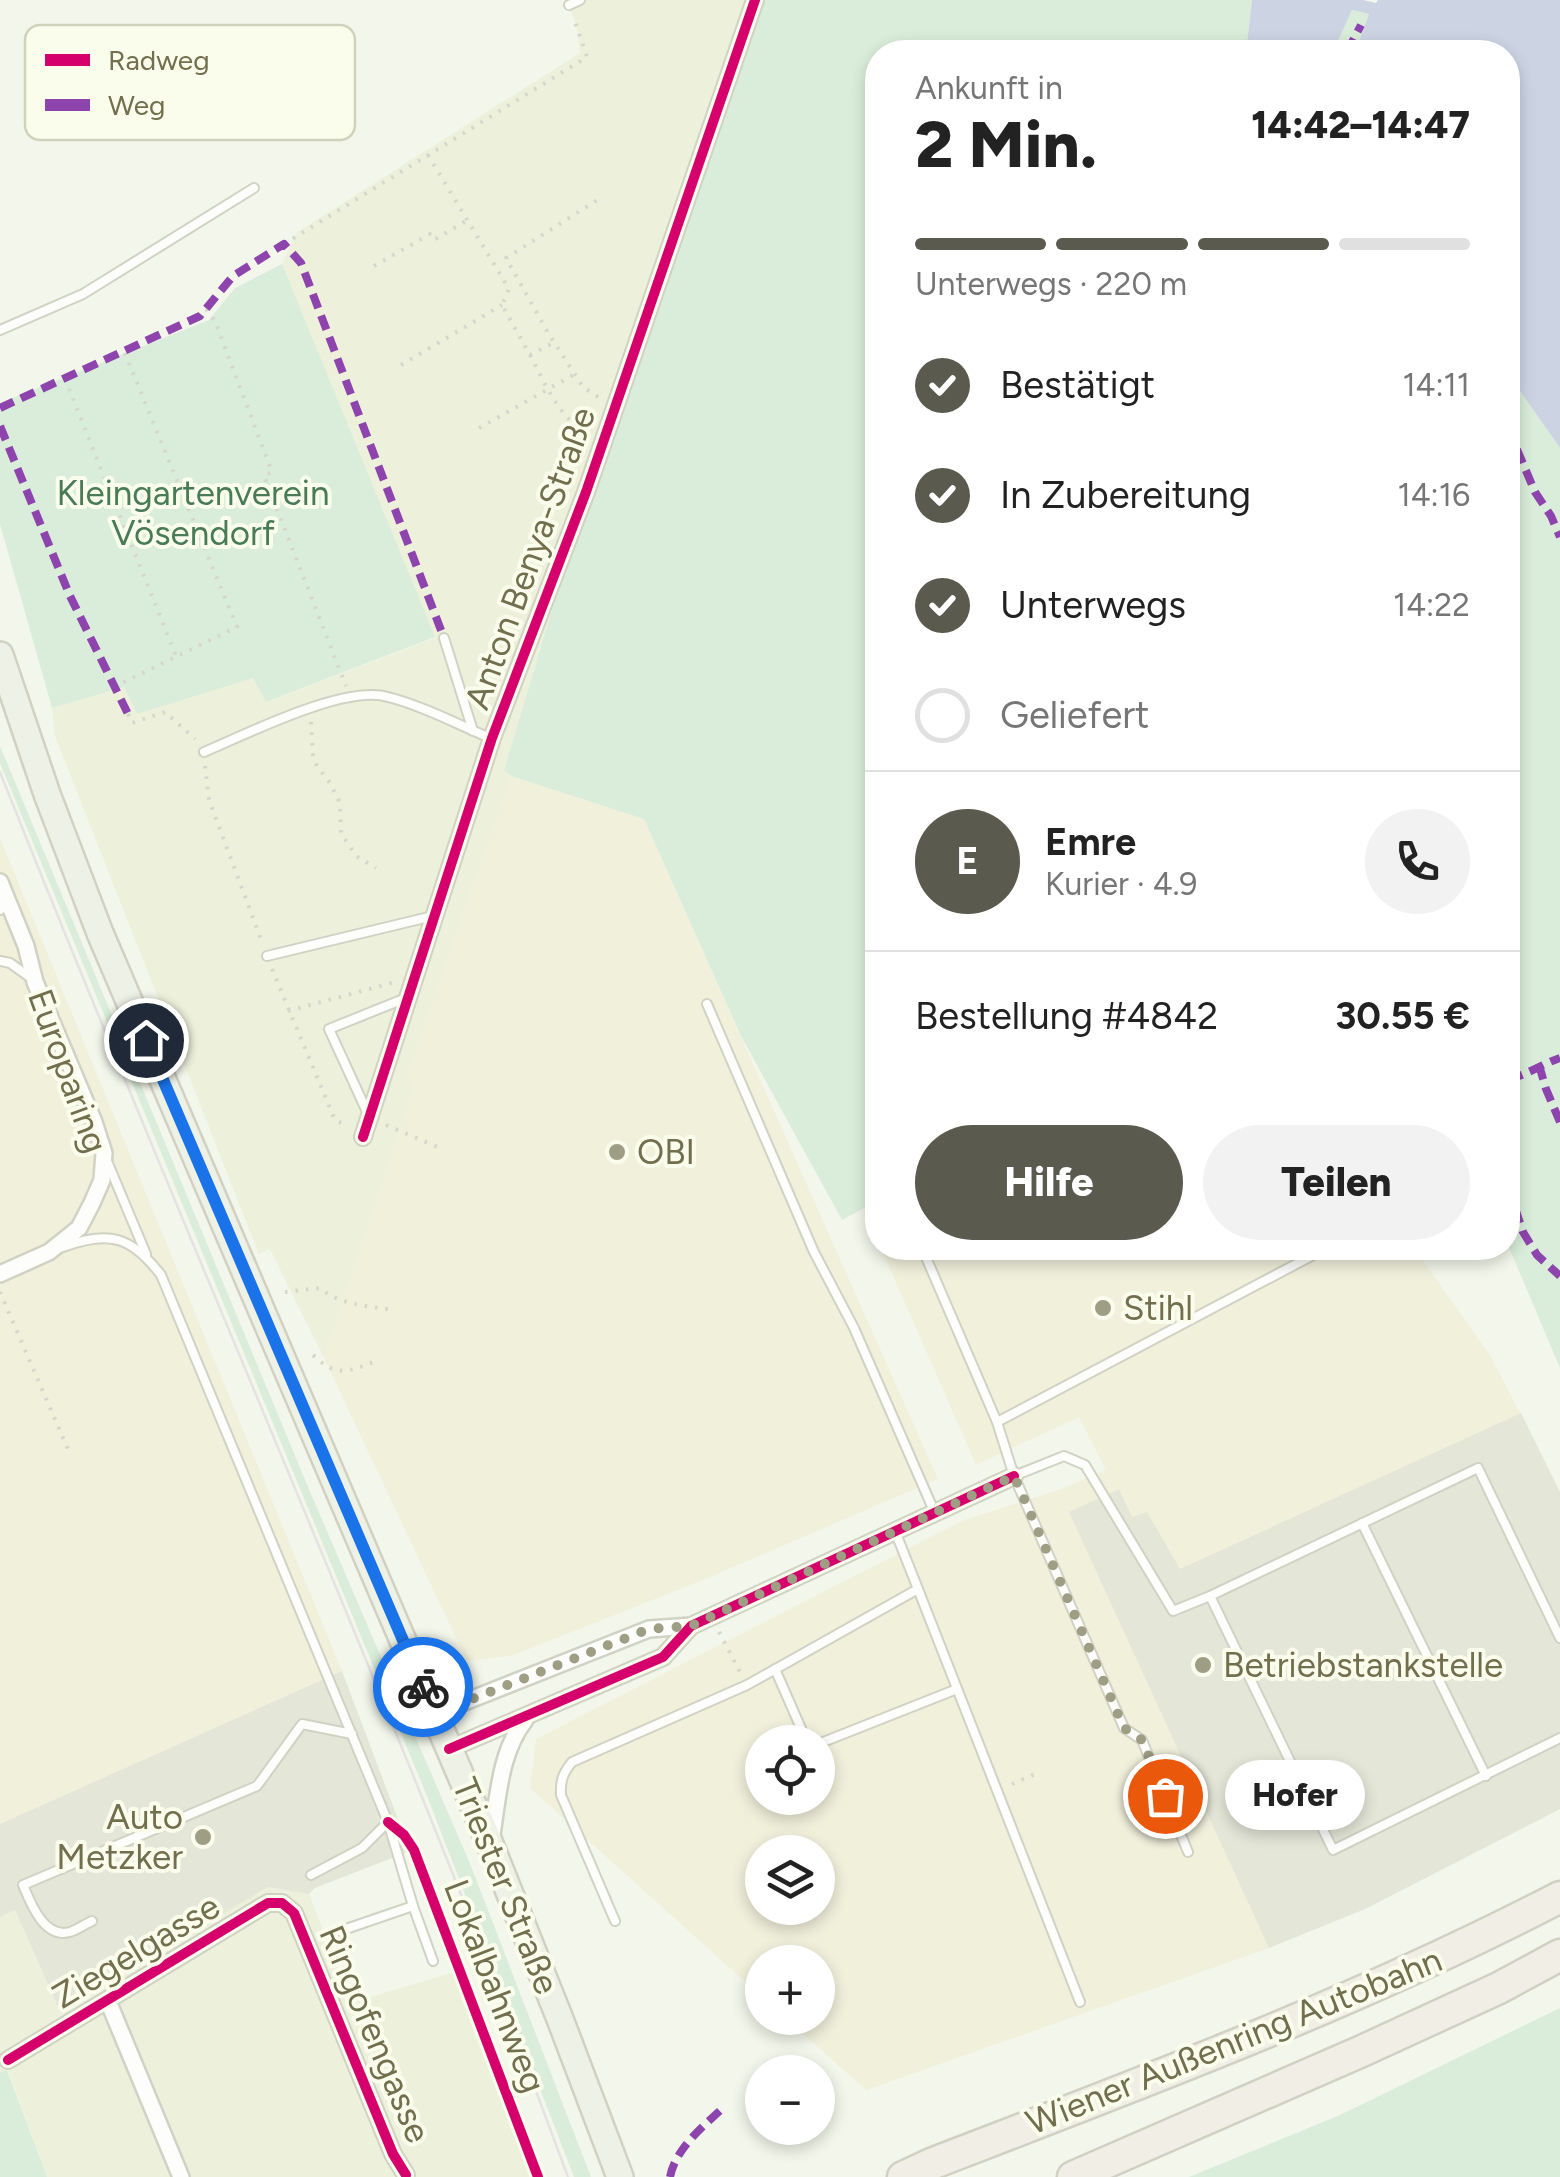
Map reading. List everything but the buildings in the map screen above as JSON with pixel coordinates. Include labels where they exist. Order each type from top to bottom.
[{"type":"highway","name":"Wiener Außenring Autobahn","points":[[903,2177],[1227,2049],[1478,1940],[1560,1897]]},
{"type":"highway","name":"Wiener Außenring Autobahn","points":[[1072,2177],[1362,2051],[1499,1988],[1560,1955]]},
{"type":"highway","points":[[889,2177],[931,2164]]},
{"type":"main road","name":"Triester Straße","points":[[0,654],[5,681],[100,933],[490,1844],[620,2177]]},
{"type":"street","name":"Anton Benya-Straße","points":[[363,1137],[492,738],[603,443],[755,0]]},
{"type":"street","name":"Europaring","points":[[0,882],[26,946],[35,982],[104,1153],[102,1180],[79,1228],[49,1252],[0,1274]]},
{"type":"street","points":[[434,1714],[649,1629],[691,1626],[1014,1476]]},
{"type":"street","points":[[449,1749],[662,1657],[691,1626]]},
{"type":"street","points":[[490,1844],[506,1756],[514,1734],[529,1716]]},
{"type":"street","name":"Ziegelgasse","points":[[4,2062],[268,1903],[282,1904],[294,1912]]},
{"type":"street","name":"Ringofengasse","points":[[294,1912],[405,2176]]},
{"type":"street","points":[[108,2001],[180,2177]]},
{"type":"lane","points":[[568,4],[580,0]]},
{"type":"lane","points":[[0,330],[82,294],[254,188]]},
{"type":"lane","points":[[444,638],[473,731]]},
{"type":"lane","points":[[204,752],[330,701],[360,694],[386,696],[492,738]]},
{"type":"lane","points":[[0,882],[0,910]]},
{"type":"lane","points":[[267,956],[434,916]]},
{"type":"lane","points":[[0,960],[35,982]]},
{"type":"lane","points":[[370,1118],[329,1029],[410,996]]},
{"type":"lane","points":[[707,1004],[814,1252],[854,1328],[934,1513]]},
{"type":"lane","points":[[104,1153],[148,1258]]},
{"type":"lane","points":[[49,1252],[75,1242],[116,1238],[148,1258],[161,1275],[388,1822],[433,1961]]},
{"type":"lane","points":[[927,1260],[997,1422],[1014,1476],[1124,1728],[1142,1740],[1188,1852]]},
{"type":"lane","points":[[997,1422],[1304,1260]]},
{"type":"lane","points":[[1014,1476],[1064,1456],[1085,1465],[1173,1611],[1478,1468],[1560,1638]]},
{"type":"lane","points":[[1362,1524],[1486,1776]]},
{"type":"lane","points":[[896,1531],[1080,2002]]},
{"type":"lane","points":[[615,1921],[561,1795],[564,1771],[572,1762],[748,1684],[918,1588]]},
{"type":"lane","points":[[1210,1596],[1333,1850],[1560,1738]]},
{"type":"lane","points":[[775,1669],[800,1725]]},
{"type":"lane","points":[[835,1737],[958,1689]]},
{"type":"lane","points":[[92,1921],[67,1933],[54,1931],[42,1922],[23,1886],[257,1786],[302,1724],[352,1734]]},
{"type":"lane","points":[[310,1874],[362,1848],[388,1822]]},
{"type":"lane","points":[[340,1931],[414,1906]]},
{"type":"path","points":[[284,244],[587,57],[568,4]]},
{"type":"path","points":[[401,366],[502,304],[509,289],[428,155]]},
{"type":"path","points":[[599,199],[506,258],[583,387],[615,408]]},
{"type":"path","points":[[374,266],[430,234],[434,240],[466,221]]},
{"type":"path","points":[[502,304],[559,410],[576,427],[603,443]]},
{"type":"path","points":[[206,309],[215,321],[272,472],[264,476],[351,696]]},
{"type":"path","points":[[530,356],[554,342]]},
{"type":"path","points":[[114,686],[237,626],[124,351]]},
{"type":"path","points":[[478,428],[575,374]]},
{"type":"path","points":[[65,379],[176,656]]},
{"type":"path","points":[[312,708],[313,755],[340,803],[341,833],[356,856],[376,868]]},
{"type":"path","points":[[128,714],[132,723],[166,712],[192,735],[204,752]]},
{"type":"path","points":[[288,1011],[416,976]]},
{"type":"path","points":[[370,1118],[440,1148]]},
{"type":"path","points":[[285,1292],[320,1288],[345,1304],[392,1310]]},
{"type":"path","points":[[0,1292],[70,1454]]},
{"type":"path","points":[[313,1355],[322,1364],[344,1372],[377,1361]]},
{"type":"path","points":[[711,1617],[738,1668]]},
{"type":"path","points":[[1022,1780],[1035,1774]]},
{"type":"shaded area","points":[[567,0],[764,0],[555,600],[504,770],[511,776],[406,1078],[416,1083],[324,1358],[270,1249],[259,1254],[55,736],[52,708],[124,687],[137,714],[254,677],[267,702],[435,638],[282,264],[296,233],[580,53],[577,28]]},
{"type":"shaded area","points":[[511,776],[644,819],[938,1479],[703,1580],[511,1656],[467,1661],[324,1358],[416,1083],[406,1078]]},
{"type":"shaded area","points":[[0,838],[342,1671],[0,1824]]},
{"type":"shaded area","points":[[886,1260],[1423,1260],[1490,1355],[1560,1492],[1560,1809],[1365,1909],[1269,1948],[866,2090],[835,2062],[835,2055],[827,2055],[804,2035],[835,2035],[835,1945],[745,1945],[745,1982],[530,1788],[536,1739],[964,1520],[1059,1490],[1106,1470],[1079,1417],[976,1465]]},
{"type":"shaded area","points":[[1521,1413],[1560,1492],[1560,1809],[1365,1909],[1269,1948],[1069,1512],[1119,1489],[1132,1517],[1147,1512],[1180,1569]]},
{"type":"shaded area","name":"Auto Metzker","points":[[342,1671],[410,1851],[315,1888],[309,1894],[268,1887],[60,2011],[15,1910],[0,1917],[0,1824]]},
{"type":"shaded area","points":[[268,1887],[309,1894],[351,2003],[454,1972],[534,2177],[47,2177],[8,2070],[0,2072],[0,1917],[15,1910],[60,2010]]},
{"type":"green space","points":[[764,0],[1252,0],[1247,40],[865,40],[865,1208],[842,1220],[741,1036],[644,819],[511,776],[504,770],[555,600]]},
{"type":"green space","points":[[1352,10],[1369,14],[1359,40],[1338,40]]},
{"type":"green space","name":"Kleingartenverein Vösendorf","points":[[282,264],[435,637],[266,702],[253,678],[137,714],[124,687],[52,708],[0,524],[0,403],[209,320],[235,288]]},
{"type":"green space","points":[[1520,391],[1560,448],[1560,1368],[1514,1260],[1520,1260]]},
{"type":"green space","points":[[0,746],[311,1494],[471,1866],[591,2177],[574,2177],[427,1796],[0,763]]},
{"type":"green space","points":[[1560,2008],[1560,2177],[1189,2177],[1340,2115]]},
{"type":"green space","points":[[7,2070],[47,2177],[0,2177],[0,2072]]},
{"type":"water","points":[[1252,0],[1560,0],[1560,448],[1520,391],[1520,40],[1359,40],[1369,14],[1352,10],[1338,40],[1247,40]]},
{"type":"tram line","points":[[0,772],[391,1721],[568,2177]]},
{"type":"marked path","points":[[1353,40],[1361,25]]},
{"type":"marked path","points":[[0,408],[200,316],[233,276],[284,244],[301,263],[444,638]]},
{"type":"marked path","points":[[0,426],[70,596],[128,714]]},
{"type":"marked path","points":[[1520,456],[1560,537]]},
{"type":"marked path","points":[[1520,1075],[1560,1058]]},
{"type":"marked path","points":[[1539,1065],[1560,1122]]},
{"type":"marked path","points":[[1520,1223],[1537,1255],[1560,1276]]},
{"type":"marked path","points":[[670,2177],[678,2156],[725,2106]]},
{"type":"cycle path","points":[[363,1137],[492,738],[586,492],[755,0]]},
{"type":"cycle path","points":[[449,1749],[663,1657],[691,1626],[1014,1476]]},
{"type":"cycle path","name":"Lokalbahnweg","points":[[388,1822],[414,1850],[538,2177]]},
{"type":"cycle path","points":[[8,2060],[268,1903],[282,1903],[294,1913],[393,2154],[406,2175]]},
{"type":"way so far","points":[[423,1687],[434,1714],[649,1629],[691,1626],[1014,1476],[1124,1728],[1142,1740],[1165,1796]]},
{"type":"place","name":"OBI","points":[[617,1152]]},
{"type":"place","name":"Stihl","points":[[1103,1308]]},
{"type":"place","name":"Betriebstankstelle","points":[[1203,1665]]},
{"type":"place","name":"Hofer","points":[[1165,1796]]},
{"type":"place","name":"Auto Metzker","points":[[203,1837]]},
{"type":"route","points":[[146,1040],[423,1687]]}]
